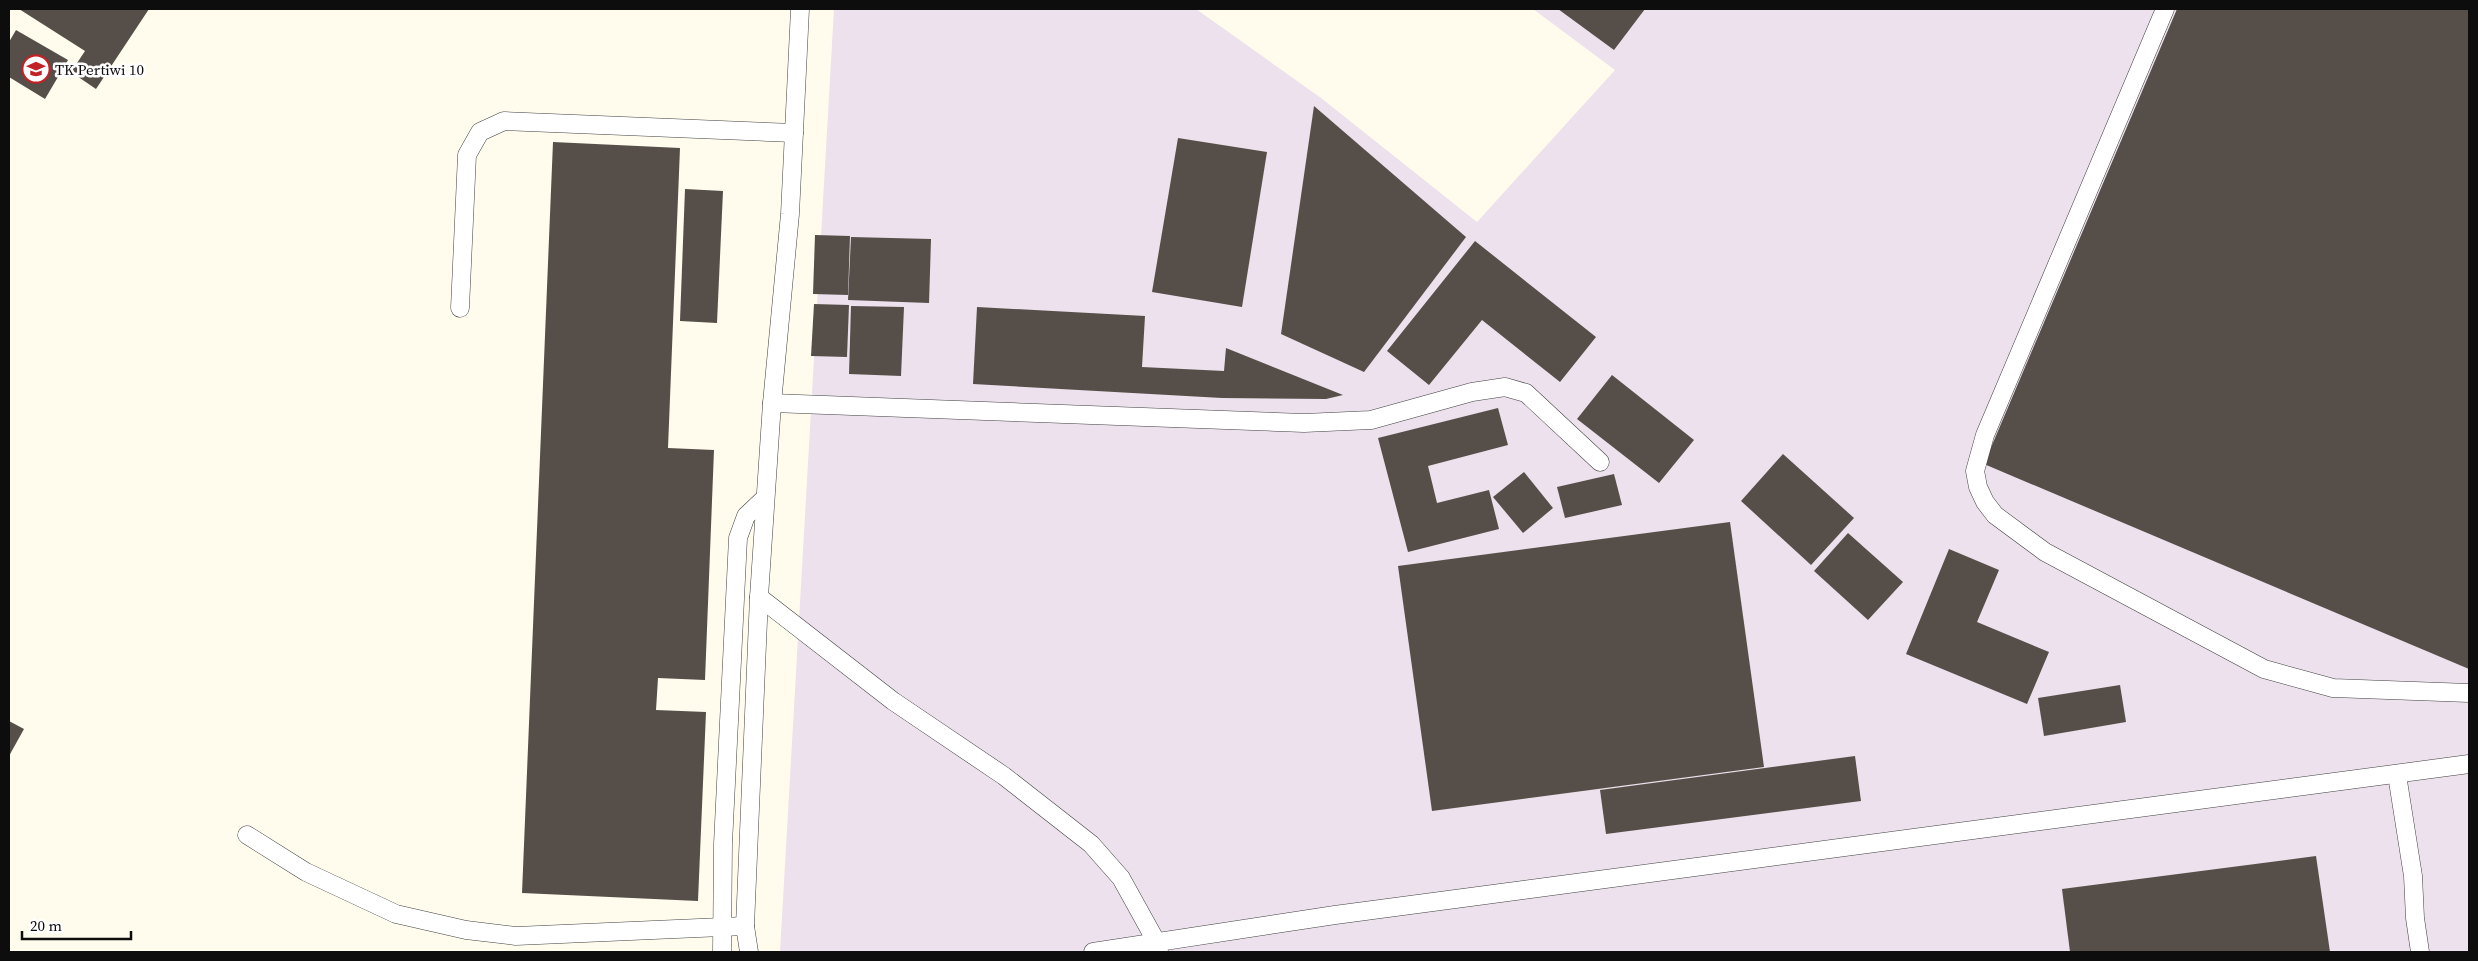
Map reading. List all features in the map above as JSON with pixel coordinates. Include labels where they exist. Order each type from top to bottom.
[{"type":"lane","points":[[750,952],[745,926],[759,597],[772,403],[790,214],[800,9]]},
{"type":"lane","points":[[2165,9],[1985,434],[1975,470],[1978,487],[1985,502],[1995,515],[2044,552],[2264,670],[2333,688],[2469,693]]},
{"type":"lane","points":[[460,308],[467,155],[480,132],[504,121],[794,134]]},
{"type":"lane","points":[[772,403],[1304,423],[1371,420],[1472,392],[1505,387],[1526,393],[1600,462]]},
{"type":"lane","points":[[722,952],[720,928],[734,589],[738,538],[746,516],[765,498]]},
{"type":"lane","points":[[759,597],[893,701],[1004,776],[1091,844],[1121,878],[1158,948]]},
{"type":"lane","points":[[1093,952],[1158,948],[1345,914],[2469,764]]},
{"type":"lane","points":[[2397,775],[2413,876],[2415,918],[2420,952]]},
{"type":"lane","points":[[247,835],[306,872],[396,914],[466,930],[516,936],[745,926]]},
{"type":"shaded area","points":[[834,9],[1196,9],[1321,98],[1477,222],[1615,70],[1533,9],[2469,9],[2469,952],[780,952]]},
{"type":"building","points":[[19,9],[149,9],[96,89],[71,72],[85,51]]},
{"type":"building","points":[[1558,9],[1645,9],[1614,50]]},
{"type":"building","points":[[2177,9],[2469,9],[2469,669],[1984,464]]},
{"type":"building","name":"TK Pertiwi 10","points":[[16,30],[68,60],[45,99],[9,77],[9,42]]},
{"type":"building","points":[[1314,106],[1466,237],[1364,372],[1281,334]]},
{"type":"building","points":[[1178,138],[1267,152],[1242,307],[1152,292]]},
{"type":"building","points":[[553,142],[680,148],[668,448],[714,450],[705,680],[658,678],[656,710],[706,712],[698,901],[522,893]]},
{"type":"building","points":[[685,189],[723,191],[717,323],[680,321]]},
{"type":"building","points":[[815,235],[850,236],[848,295],[813,294]]},
{"type":"building","points":[[851,237],[931,239],[929,303],[848,300]]},
{"type":"building","points":[[1475,241],[1596,337],[1560,382],[1482,320],[1429,385],[1387,351]]},
{"type":"building","points":[[814,304],[849,305],[847,357],[811,356]]},
{"type":"building","points":[[851,306],[904,307],[901,376],[849,374]]},
{"type":"building","points":[[977,307],[1145,316],[1142,367],[1224,371],[1226,348],[1343,395],[1326,399],[1222,398],[973,384]]},
{"type":"building","points":[[1612,375],[1694,440],[1659,483],[1577,419]]},
{"type":"building","points":[[1498,408],[1508,445],[1428,466],[1437,503],[1489,490],[1499,529],[1408,552],[1378,438]]},
{"type":"building","points":[[1783,454],[1854,518],[1811,565],[1741,501]]},
{"type":"building","points":[[1524,472],[1553,508],[1523,533],[1493,497]]},
{"type":"building","points":[[1614,474],[1622,505],[1565,518],[1557,487]]},
{"type":"building","points":[[1730,522],[1764,767],[1432,811],[1398,566]]},
{"type":"building","points":[[1848,533],[1903,582],[1868,620],[1814,571]]},
{"type":"building","points":[[1949,549],[1999,570],[1977,622],[2049,652],[2027,704],[1906,654]]},
{"type":"building","points":[[2120,685],[2126,722],[2044,736],[2038,698]]},
{"type":"building","points":[[9,721],[24,729],[9,756]]},
{"type":"building","points":[[1855,756],[1861,801],[1606,834],[1600,790]]},
{"type":"building","points":[[2316,856],[2330,952],[2070,952],[2062,889]]},
{"type":"place","name":"TK Pertiwi 10","points":[[36,69]]}]
